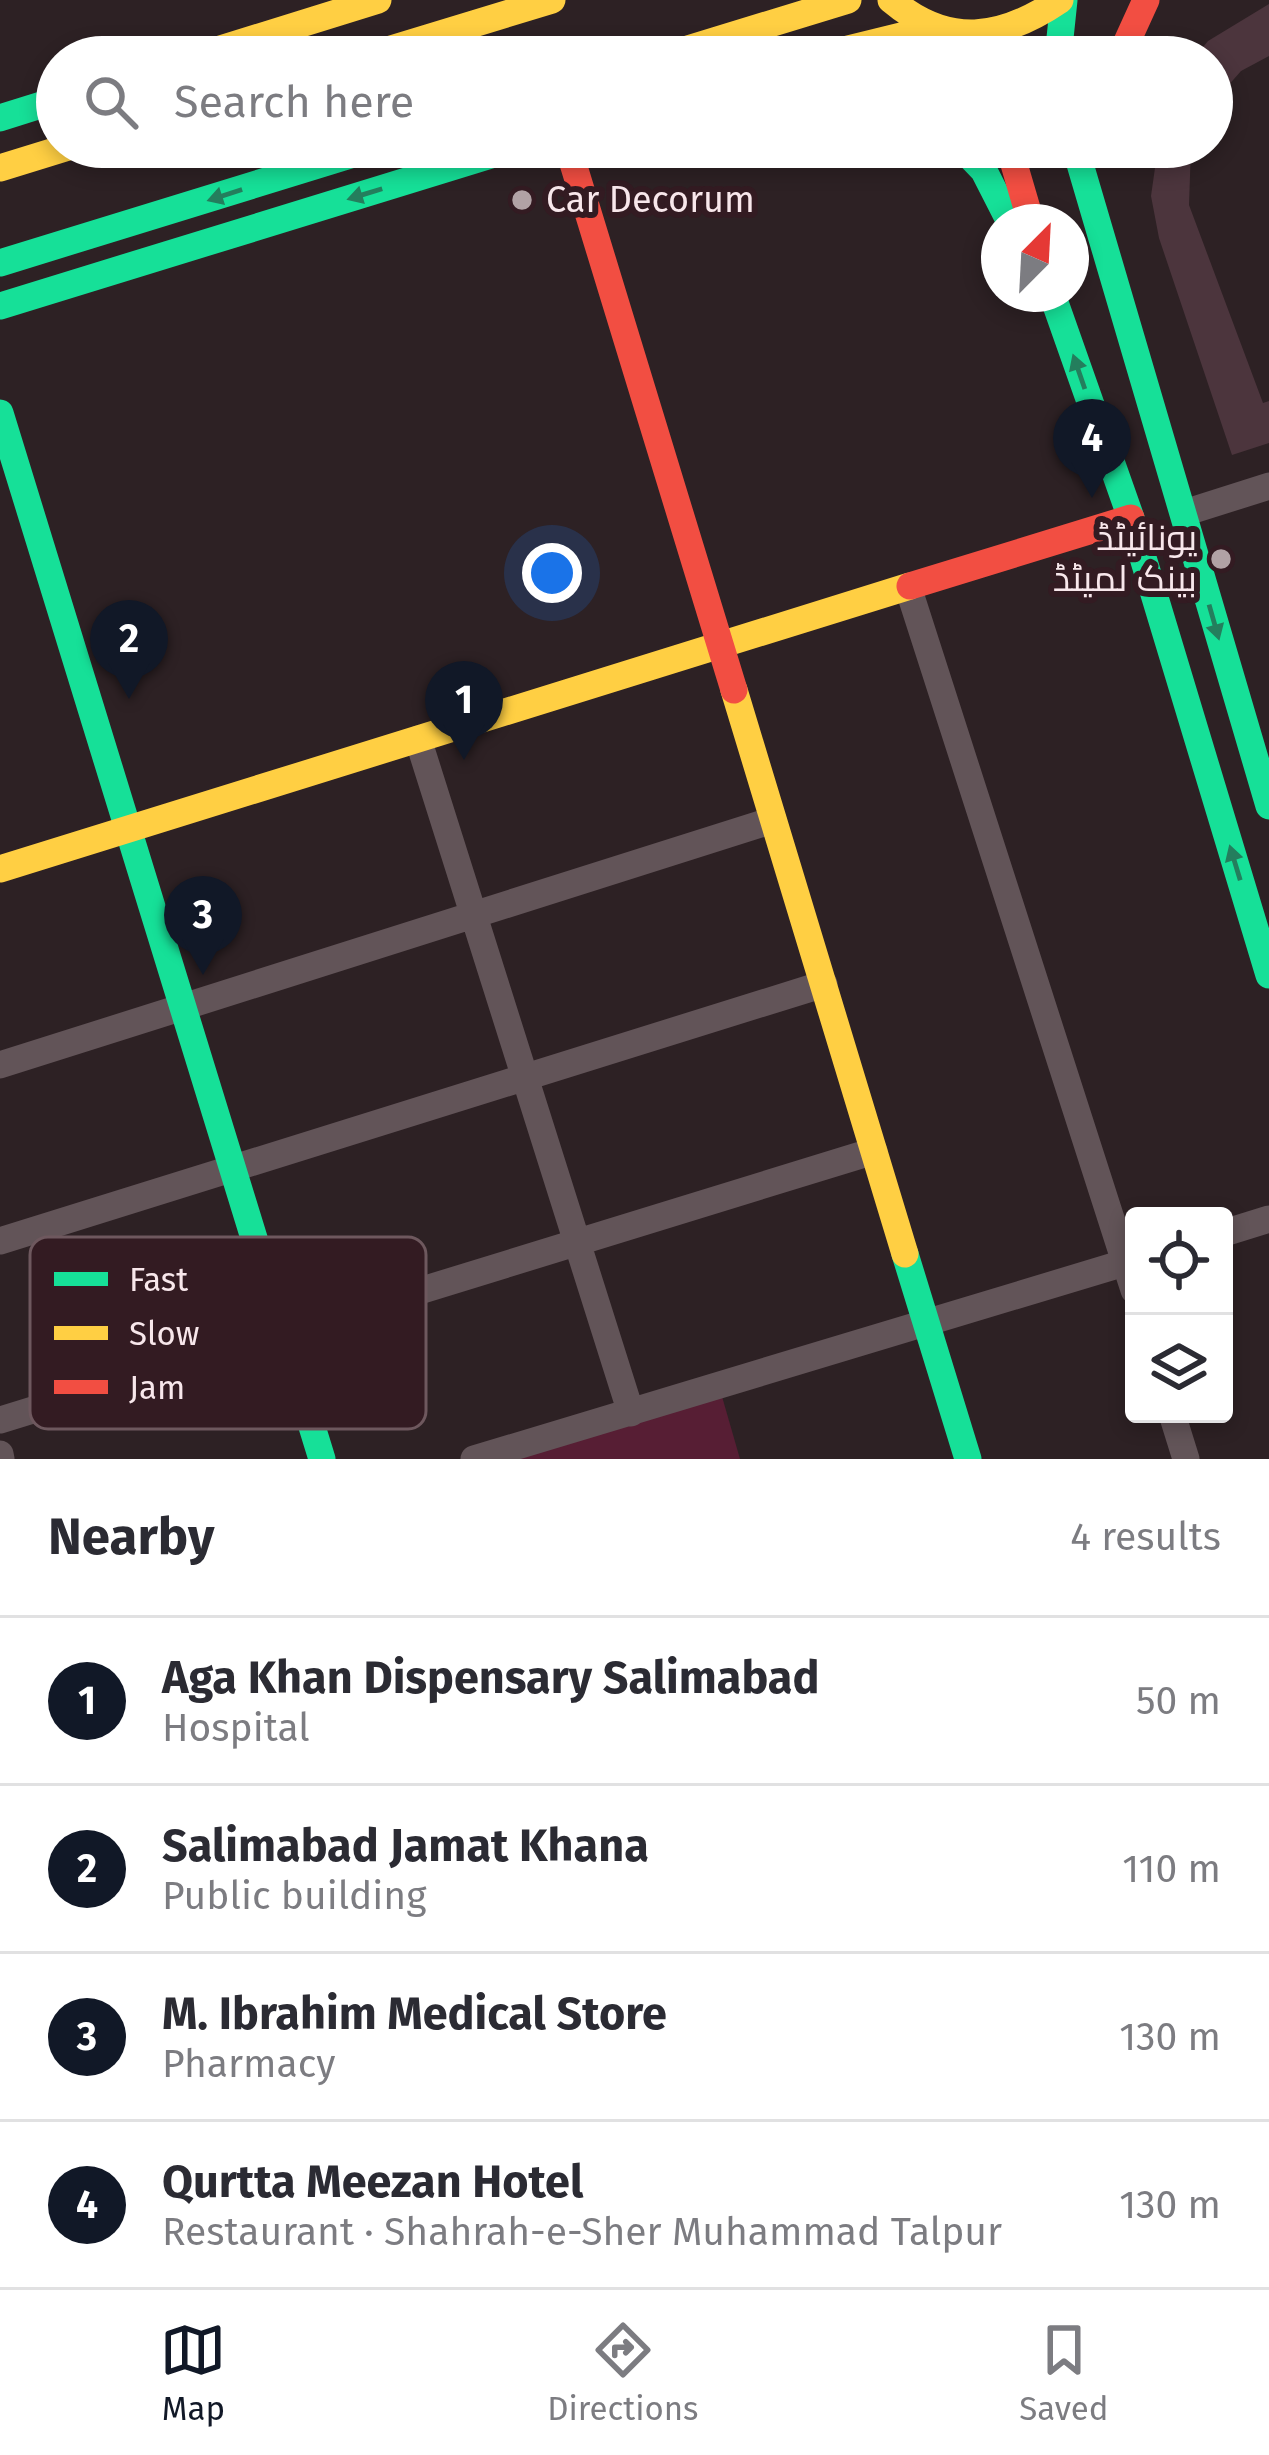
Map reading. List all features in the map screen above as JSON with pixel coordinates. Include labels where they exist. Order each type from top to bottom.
[{"type":"main road","points":[[262,36],[378,0]]},
{"type":"main road","points":[[434,36],[552,0]]},
{"type":"main road","points":[[731,36],[848,0]]},
{"type":"main road","points":[[891,0],[949,36]]},
{"type":"main road","points":[[980,36],[1035,20],[1062,0]]},
{"type":"main road","points":[[1059,36],[1062,0]]},
{"type":"main road","points":[[1130,36],[1146,0]]},
{"type":"main road","points":[[0,118],[36,107]]},
{"type":"main road","points":[[0,167],[36,156]]},
{"type":"main road","points":[[0,263],[308,168]]},
{"type":"main road","points":[[0,307],[449,168]]},
{"type":"main road","points":[[574,168],[968,1459]]},
{"type":"main road","points":[[980,168],[1001,204]]},
{"type":"main road","points":[[1015,168],[1026,204]]},
{"type":"main road","points":[[1081,168],[1269,806]]},
{"type":"main road","points":[[1091,204],[1097,168]]},
{"type":"main road","points":[[1058,312],[1131,518],[1269,975]]},
{"type":"main road","points":[[0,412],[254,1237]]},
{"type":"main road","points":[[0,869],[1131,518]]},
{"type":"main road","points":[[313,1429],[322,1459]]},
{"type":"street","points":[[1184,513],[1269,486]]},
{"type":"street","points":[[908,587],[1125,1246]]},
{"type":"street","points":[[418,739],[631,1412]]},
{"type":"street","points":[[0,1065],[773,820]]},
{"type":"street","points":[[0,1241],[824,984]]},
{"type":"street","points":[[426,1289],[874,1151]]},
{"type":"street","points":[[1233,1230],[1269,1219]]},
{"type":"street","points":[[475,1459],[1125,1263]]},
{"type":"street","points":[[0,1420],[30,1411]]},
{"type":"street","points":[[1175,1423],[1186,1459]]},
{"type":"shaded area","points":[[719,1386],[740,1459],[474,1459]]},
{"type":"building","points":[[1269,4],[1269,56],[1233,80],[1233,36],[1216,36]]},
{"type":"building","points":[[1155,168],[1190,168],[1189,205],[1263,403],[1269,401],[1269,443],[1232,455],[1159,238],[1151,196]]},
{"type":"traffic: fast","points":[[1060,36],[1064,0]]},
{"type":"traffic: fast","points":[[0,118],[36,107]]},
{"type":"traffic: fast","points":[[0,263],[308,168]]},
{"type":"traffic: fast","points":[[0,306],[449,168]]},
{"type":"traffic: fast","points":[[981,168],[1001,204]]},
{"type":"traffic: fast","points":[[1081,168],[1269,806]]},
{"type":"traffic: fast","points":[[1058,312],[1131,518],[1269,975]]},
{"type":"traffic: fast","points":[[0,413],[254,1237]]},
{"type":"traffic: fast","points":[[905,1254],[968,1459]]},
{"type":"traffic: fast","points":[[313,1429],[322,1459]]},
{"type":"traffic: slow","points":[[262,36],[378,0]]},
{"type":"traffic: slow","points":[[434,36],[552,0]]},
{"type":"traffic: slow","points":[[731,36],[848,0]]},
{"type":"traffic: slow","points":[[891,0],[933,26],[975,33],[1017,24],[1060,0]]},
{"type":"traffic: slow","points":[[900,36],[933,28]]},
{"type":"traffic: slow","points":[[0,168],[36,157]]},
{"type":"traffic: slow","points":[[0,869],[910,586]]},
{"type":"traffic: slow","points":[[734,690],[905,1254]]},
{"type":"traffic: jam","points":[[1130,36],[1146,0]]},
{"type":"traffic: jam","points":[[574,168],[734,690]]},
{"type":"traffic: jam","points":[[1015,168],[1026,204]]},
{"type":"traffic: jam","points":[[910,586],[1131,518]]},
{"type":"place","name":"Car Decorum","points":[[522,200]]},
{"type":"place","name":"Qurtta Meezan Hotel","points":[[1092,498]]},
{"type":"place","name":"یونائیٹڈ بینک لمیٹڈ","points":[[1221,559]]},
{"type":"place","name":"Salimabad Jamat Khana","points":[[129,699]]},
{"type":"place","name":"Aga Khan Dispensary Salimabad","points":[[464,760]]},
{"type":"place","name":"M. Ibrahim Medical Store","points":[[203,975]]}]
